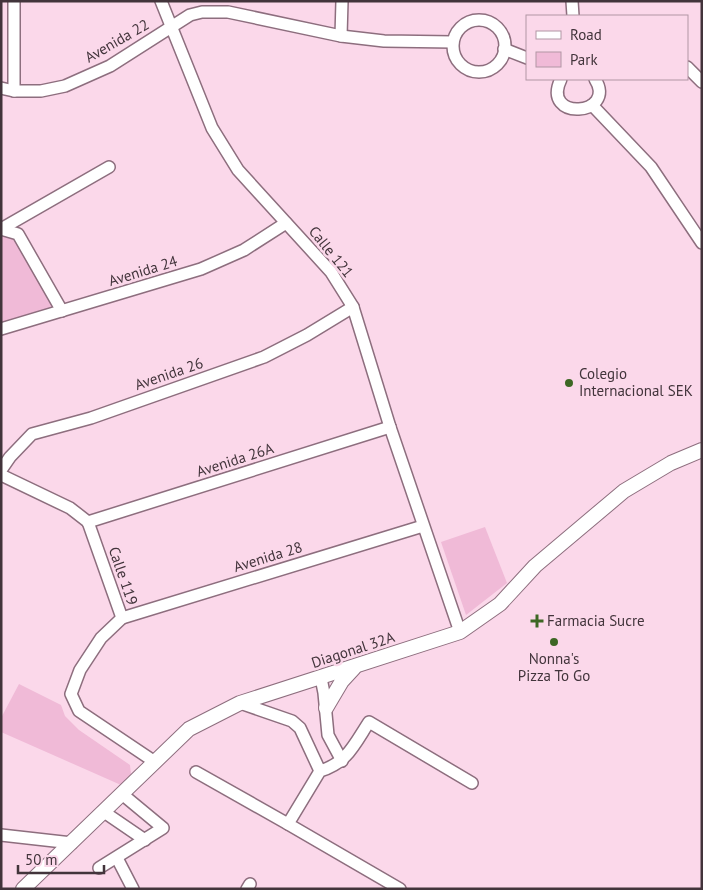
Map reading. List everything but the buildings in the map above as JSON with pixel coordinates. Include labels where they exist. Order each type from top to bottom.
[{"type":"street","points":[[14,1],[14,91]]},
{"type":"street","name":"Calle 121","points":[[161,1],[212,128],[238,170],[331,272],[352,307],[390,427],[460,632]]},
{"type":"street","points":[[341,36],[342,1]]},
{"type":"street","points":[[572,1],[573,15]]},
{"type":"street","name":"Avenida 22","points":[[1,88],[14,91],[41,91],[64,86],[110,66],[190,15],[202,12],[216,11],[341,36],[384,41],[453,42]]},
{"type":"street","points":[[482,20],[492,24],[499,30],[504,39],[504,49],[501,59],[494,66],[485,71],[475,71],[465,68],[458,61],[453,52],[453,42],[456,33],[463,25],[472,21],[482,20]]},
{"type":"street","points":[[504,49],[526,58]]},
{"type":"street","points":[[688,68],[702,82]]},
{"type":"street","points":[[561,80],[558,92],[559,98],[568,108],[580,110],[592,105],[597,99],[598,91],[595,80]]},
{"type":"street","points":[[592,105],[651,167],[702,243]]},
{"type":"street","points":[[1,229],[109,167]]},
{"type":"street","name":"Avenida 24","points":[[1,329],[201,269],[244,250],[286,222]]},
{"type":"street","points":[[1,229],[18,234],[62,311]]},
{"type":"street","name":"Avenida 26","points":[[1,470],[10,457],[32,434],[91,418],[264,357],[306,335],[352,307]]},
{"type":"street","name":"Avenida 26A","points":[[88,522],[390,427]]},
{"type":"street","name":"Diagonal 32A","points":[[23,889],[189,729],[240,703],[460,632],[500,604],[535,566],[624,491],[671,463],[702,450]]},
{"type":"street","points":[[1,475],[70,508],[88,522]]},
{"type":"street","name":"Calle 119","points":[[88,522],[122,618],[101,638],[80,670],[71,694],[79,711],[155,762]]},
{"type":"street","name":"Avenida 28","points":[[122,618],[423,526]]},
{"type":"street","points":[[326,708],[342,681],[356,666]]},
{"type":"street","points":[[321,678],[328,734],[342,761]]},
{"type":"street","points":[[240,703],[292,722],[300,728],[320,771]]},
{"type":"street","points":[[288,824],[320,771],[333,767],[342,761],[369,722],[472,783]]},
{"type":"street","points":[[196,772],[400,889]]},
{"type":"street","points":[[99,868],[163,828],[122,794]]},
{"type":"street","points":[[104,812],[146,840]]},
{"type":"street","points":[[1,835],[72,843]]},
{"type":"street","points":[[117,858],[131,887]]},
{"type":"green space","points":[[1,229],[18,234],[62,311],[1,329]]},
{"type":"green space","points":[[485,527],[507,583],[466,615],[441,542]]},
{"type":"green space","points":[[19,684],[61,705],[65,716],[79,730],[130,765],[131,774],[121,785],[1,732],[1,718]]},
{"type":"place","name":"Colegio Internacional SEK","points":[[569,383]]},
{"type":"place","name":"Farmacia Sucre","points":[[537,621]]},
{"type":"place","name":"Nonna's Pizza To Go","points":[[554,642]]}]
